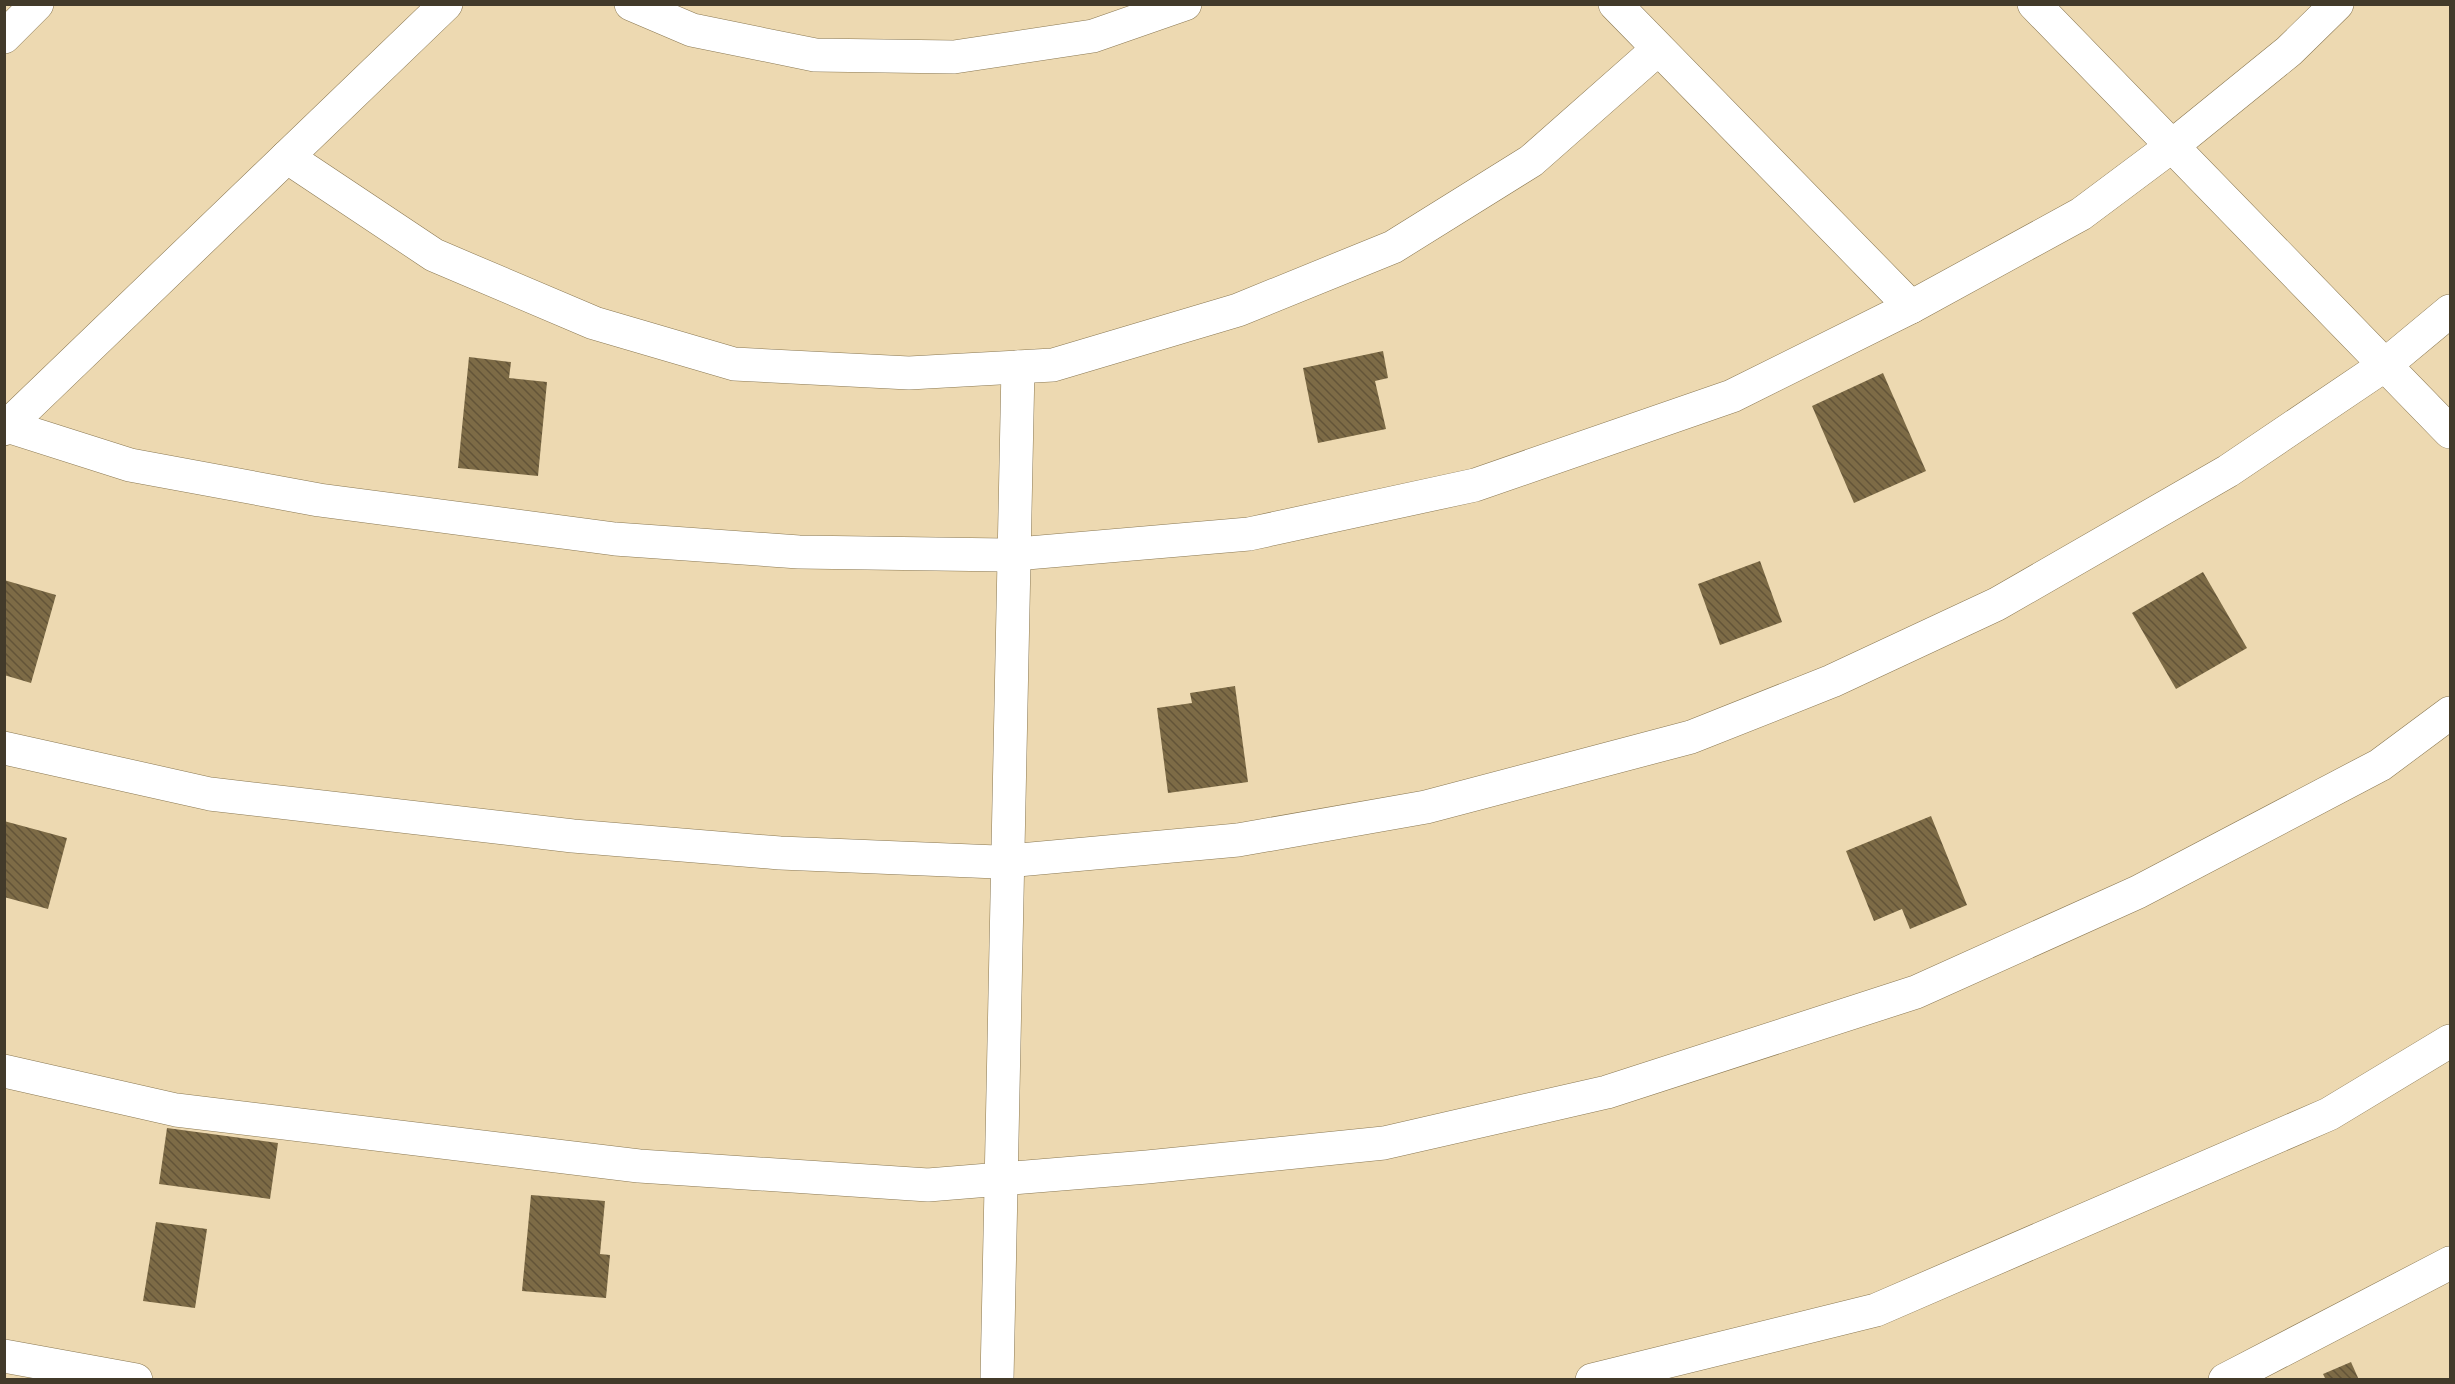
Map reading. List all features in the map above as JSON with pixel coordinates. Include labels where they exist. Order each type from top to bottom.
[{"type":"street","points":[[4,38],[37,4]]},
{"type":"street","points":[[446,4],[5,427],[130,465],[319,500],[615,538],[799,552],[1014,554],[1249,534],[1475,485],[1732,396],[1911,307],[2081,214],[2172,146],[2289,51],[2337,4]]},
{"type":"street","points":[[631,4],[692,30],[815,55],[954,57],[1093,36],[1185,4]]},
{"type":"street","points":[[1615,4],[1911,307]]},
{"type":"street","points":[[2053,11],[2172,146],[2451,432]]},
{"type":"street","points":[[287,157],[434,255],[594,323],[735,364],[909,373],[1018,367],[1053,364],[1238,310],[1393,247],[1531,160],[1658,49]]},
{"type":"street","points":[[4,748],[210,794],[573,836],[780,853],[1008,861],[1238,840],[1426,807],[1691,737],[1832,681],[1997,604],[2229,471],[2385,365],[2451,311]]},
{"type":"street","points":[[997,1380],[1018,367]]},
{"type":"street","points":[[4,1071],[176,1110],[639,1166],[928,1185],[1384,1143],[1607,1092],[1916,992],[2138,892],[2380,765],[2451,713]]},
{"type":"street","points":[[1592,1380],[1876,1310],[2329,1114],[2451,1041]]},
{"type":"street","points":[[2225,1380],[2451,1263]]},
{"type":"street","points":[[4,1356],[136,1380]]},
{"type":"building","points":[[1383,351],[1388,378],[1375,381],[1386,429],[1318,443],[1303,368]]},
{"type":"building","points":[[469,357],[511,362],[509,378],[547,382],[538,476],[458,468]]},
{"type":"building","points":[[1883,373],[1926,471],[1854,503],[1812,406]]},
{"type":"building","points":[[1760,561],[1782,622],[1720,645],[1698,584]]},
{"type":"building","points":[[2203,572],[2247,648],[2176,689],[2132,613]]},
{"type":"building","points":[[4,580],[56,595],[31,683],[4,675]]},
{"type":"building","points":[[1235,686],[1248,782],[1168,793],[1157,708],[1192,703],[1190,693]]},
{"type":"building","points":[[1931,816],[1967,905],[1910,929],[1902,909],[1874,921],[1846,851]]},
{"type":"building","points":[[4,821],[67,838],[48,909],[4,897]]},
{"type":"building","points":[[167,1128],[278,1143],[270,1199],[159,1184]]},
{"type":"building","points":[[531,1195],[605,1201],[600,1254],[610,1255],[606,1298],[522,1291]]},
{"type":"building","points":[[156,1222],[207,1229],[195,1308],[143,1301]]},
{"type":"building","points":[[2351,1362],[2359,1380],[2326,1380],[2323,1374]]}]
